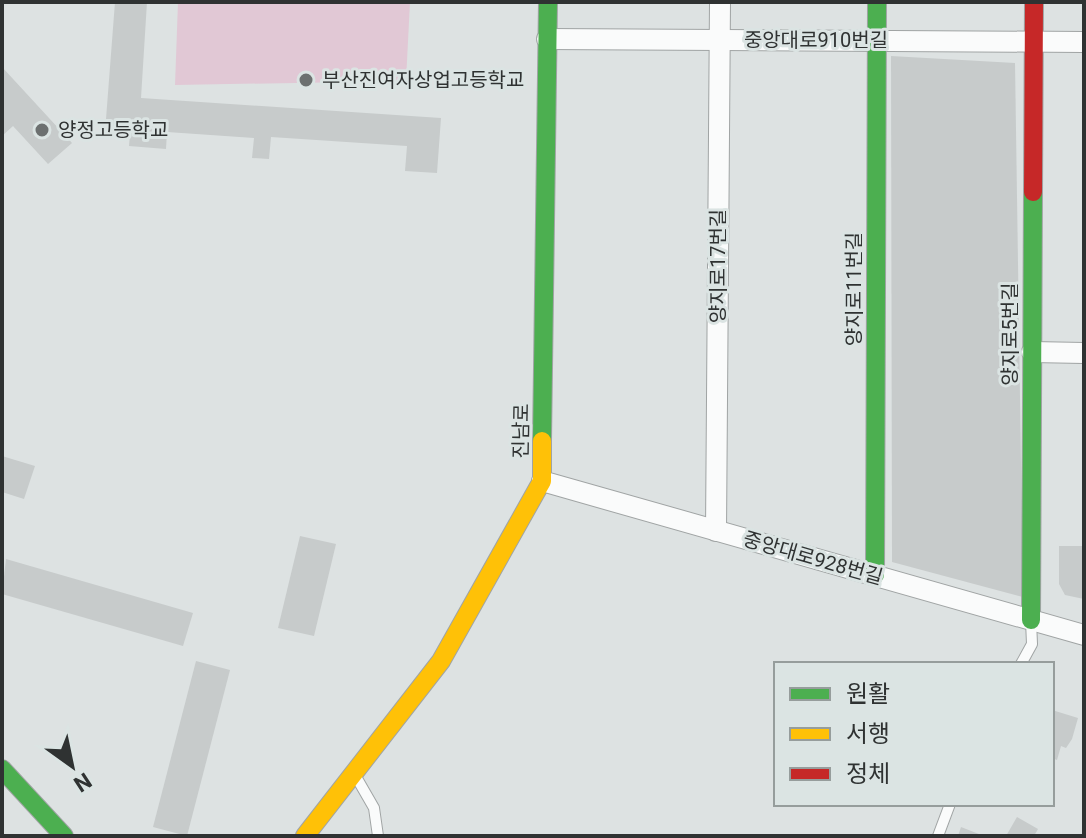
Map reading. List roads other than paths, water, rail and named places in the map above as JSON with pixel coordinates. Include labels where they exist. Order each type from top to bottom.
[{"type":"street","name":"진남로","points":[[305,836],[441,661],[542,481],[548,2]]},
{"type":"street","name":"양지로17번길","points":[[716,531],[720,2]]},
{"type":"street","name":"양지로11번길","points":[[875,575],[877,2]]},
{"type":"street","name":"양지로5번길","points":[[1031,620],[1034,2]]},
{"type":"street","name":"중앙대로910번길","points":[[547,39],[1084,42]]},
{"type":"street","points":[[1032,352],[1084,353]]},
{"type":"street","name":"중앙대로928번길","points":[[542,481],[1084,635]]},
{"type":"street","points":[[2,769],[64,836]]},
{"type":"lane","name":"양지로5번길","points":[[1022,662],[1032,644],[1031,620]]},
{"type":"lane","points":[[354,772],[374,808],[378,836]]},
{"type":"lane","points":[[938,836],[949,806]]},
{"type":"place","name":"부산진여자상업고등학교","points":[[306,80]]},
{"type":"place","name":"양정고등학교","points":[[42,130]]}]
